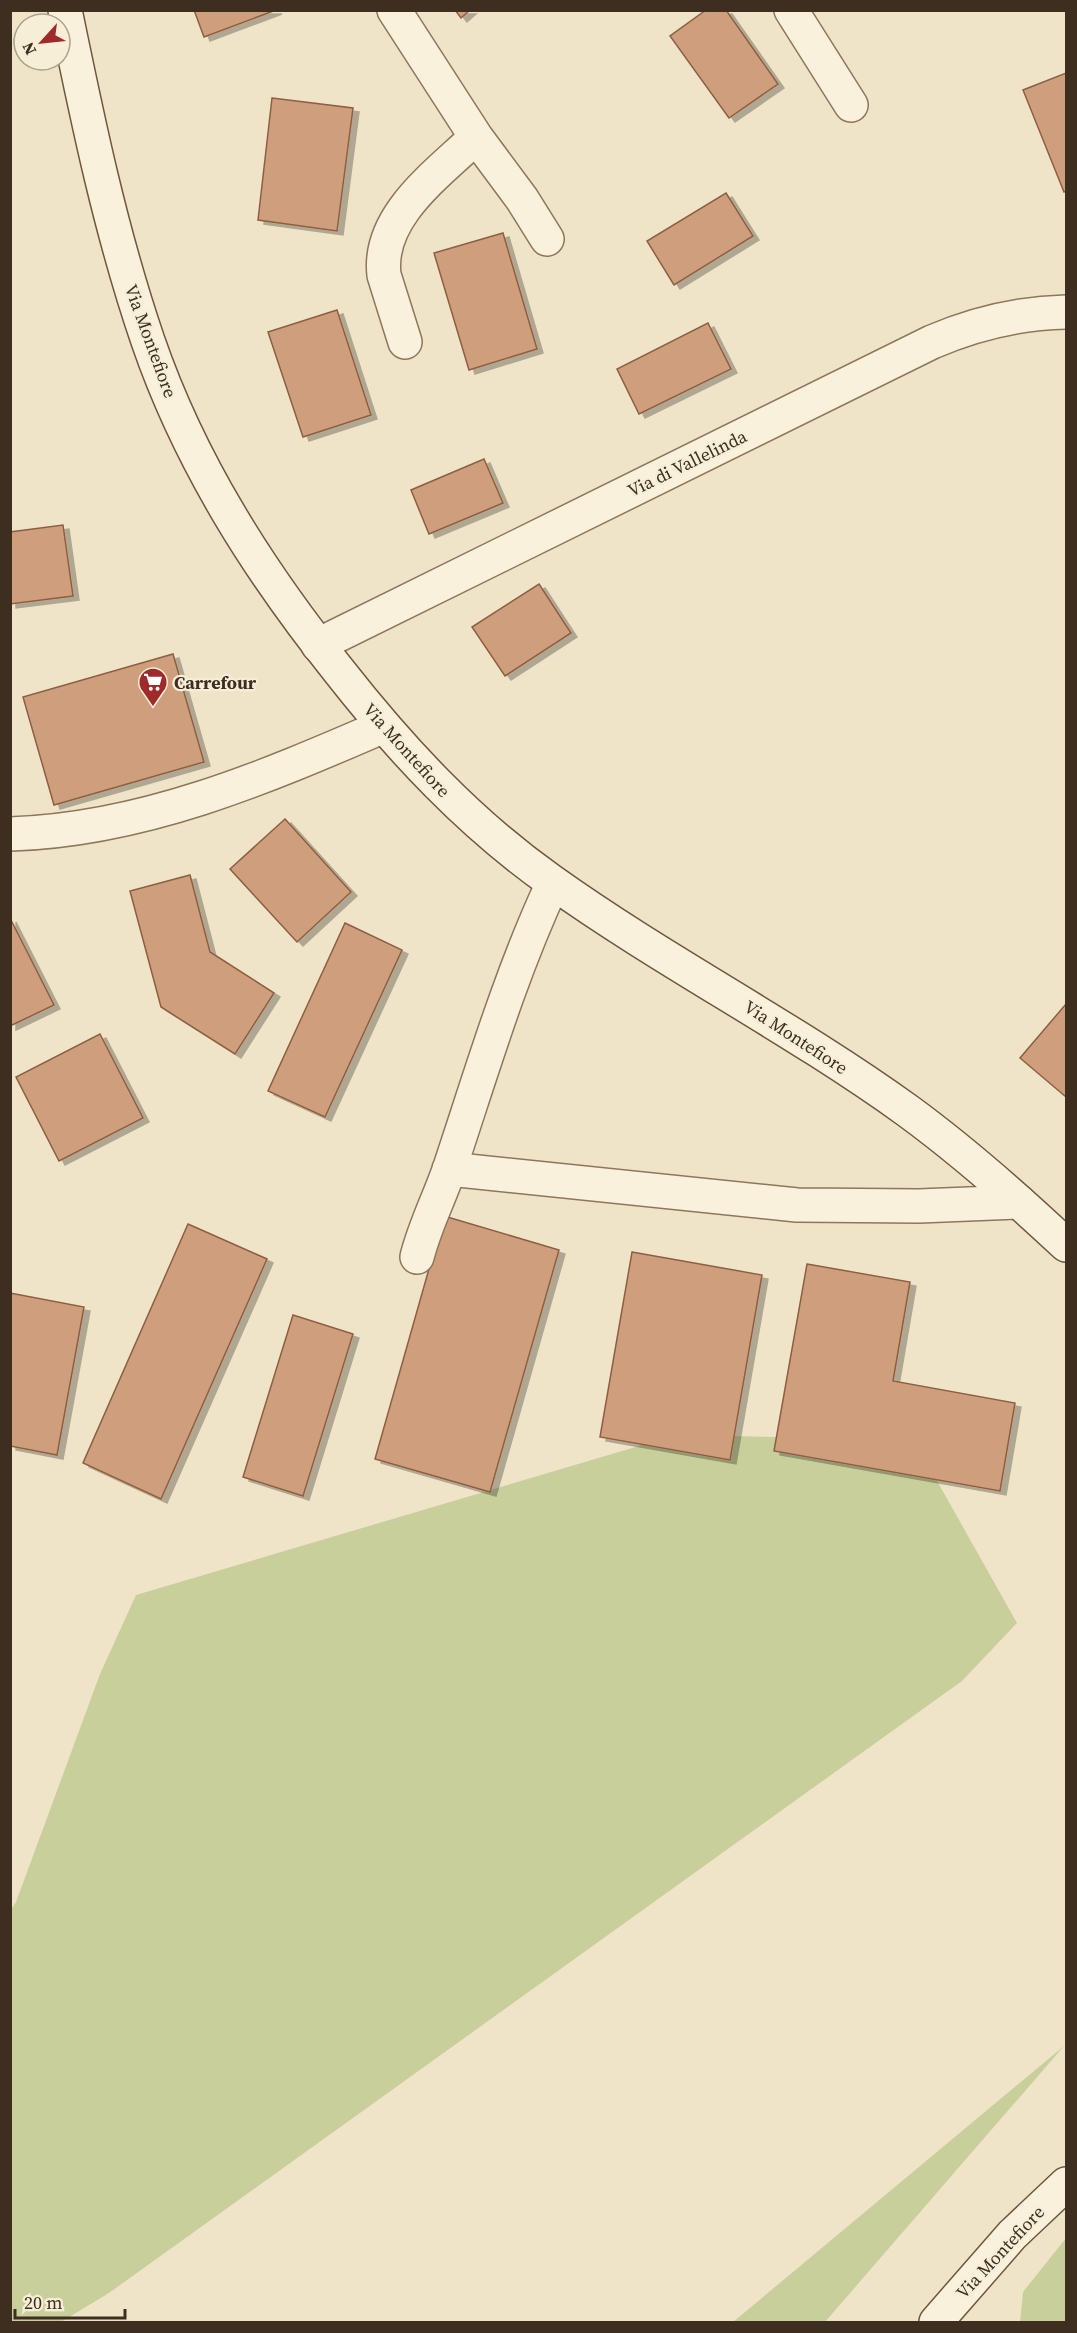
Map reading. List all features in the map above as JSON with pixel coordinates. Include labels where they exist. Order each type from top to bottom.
[{"type":"street","name":"Via Montefiore","points":[[65,10],[112,225],[148,341],[165,387],[190,443],[245,542],[318,645],[384,726],[456,803],[506,848],[553,883],[634,936],[752,1009],[908,1111],[1019,1202],[1066,1245]]},
{"type":"street","points":[[394,10],[476,137],[522,199],[547,239]]},
{"type":"street","points":[[791,10],[851,105]]},
{"type":"street","points":[[405,342],[386,285],[383,264],[387,239],[400,213],[476,137]]},
{"type":"street","name":"Via di Vallelinda","points":[[318,645],[932,342],[1003,317],[1066,312]]},
{"type":"street","points":[[10,834],[73,830],[116,823],[155,812],[284,769],[384,726]]},
{"type":"street","points":[[417,1257],[430,1215],[449,1169],[507,992],[553,883]]},
{"type":"street","points":[[449,1169],[797,1205],[919,1206],[1019,1202]]},
{"type":"street","name":"Via Montefiore","points":[[936,2322],[1012,2235],[1066,2184]]},
{"type":"green space","points":[[676,1435],[777,1437],[936,1479],[1017,1623],[962,1681],[109,2293],[61,2322],[11,2322],[10,1911],[16,1902],[100,1674],[136,1595]]},
{"type":"green space","points":[[1064,2046],[825,2322],[733,2322]]},
{"type":"green space","points":[[1066,2238],[1066,2322],[1020,2322],[1023,2292]]},
{"type":"building","points":[[194,10],[276,10],[204,37]]},
{"type":"building","points":[[455,10],[470,10],[461,18]]},
{"type":"building","points":[[706,10],[726,10],[778,84],[729,118],[670,36]]},
{"type":"building","points":[[1066,73],[1066,191],[1064,192],[1023,90]]},
{"type":"building","points":[[272,98],[353,108],[337,231],[258,220]]},
{"type":"building","points":[[726,193],[753,236],[674,285],[647,241]]},
{"type":"building","points":[[503,233],[537,349],[469,370],[434,253]]},
{"type":"building","points":[[337,310],[371,415],[303,437],[268,332]]},
{"type":"building","points":[[708,323],[731,369],[639,414],[617,369]]},
{"type":"building","points":[[484,459],[503,503],[429,534],[411,490]]},
{"type":"building","points":[[63,525],[73,596],[10,604],[10,532]]},
{"type":"building","points":[[539,584],[571,633],[505,676],[472,627]]},
{"type":"building","points":[[173,654],[204,762],[54,805],[23,697]]},
{"type":"building","points":[[285,819],[351,892],[297,942],[230,869]]},
{"type":"building","points":[[190,875],[210,952],[274,993],[235,1054],[161,1007],[130,891]]},
{"type":"building","points":[[10,918],[54,1005],[10,1026]]},
{"type":"building","points":[[345,923],[402,950],[325,1117],[268,1091]]},
{"type":"building","points":[[1066,1004],[1066,1097],[1020,1058]]},
{"type":"building","points":[[100,1034],[143,1118],[59,1161],[16,1077]]},
{"type":"building","points":[[444,1216],[559,1250],[490,1492],[375,1459]]},
{"type":"building","points":[[188,1224],[267,1259],[161,1499],[83,1463]]},
{"type":"building","points":[[632,1252],[762,1275],[730,1460],[600,1437]]},
{"type":"building","points":[[807,1264],[910,1282],[893,1381],[1015,1403],[1000,1491],[774,1451]]},
{"type":"building","points":[[10,1293],[84,1307],[57,1455],[10,1446]]},
{"type":"building","points":[[293,1315],[353,1334],[303,1496],[243,1477]]},
{"type":"place","name":"Carrefour","points":[[153,708]]}]
